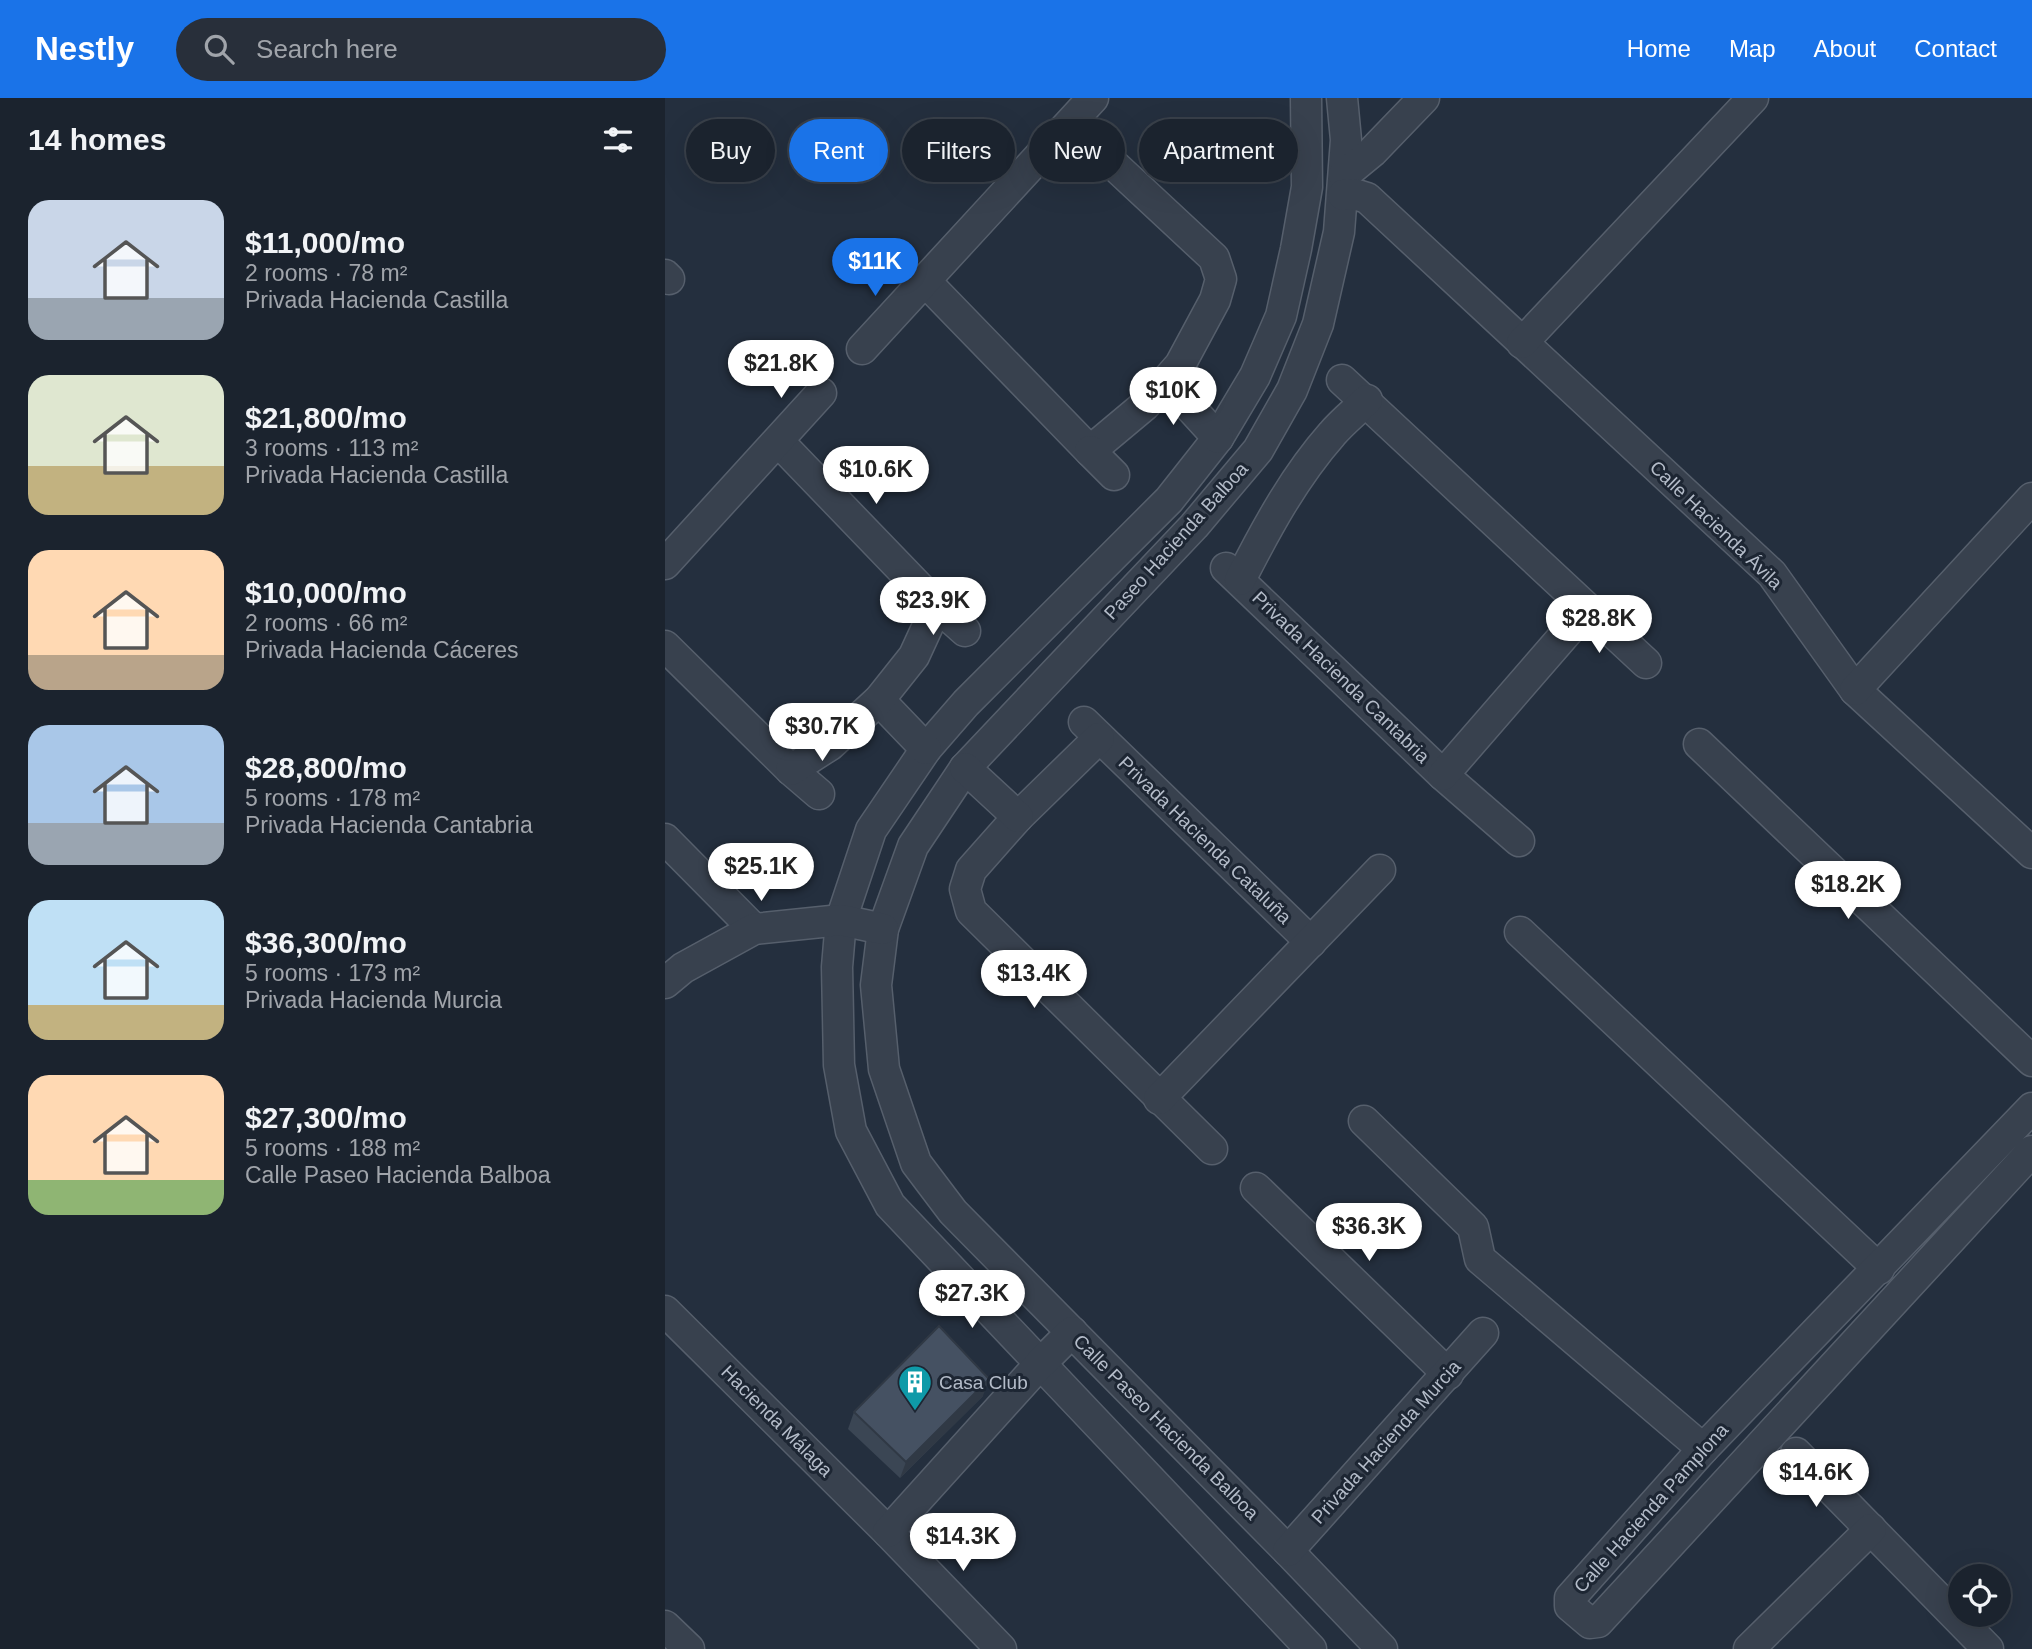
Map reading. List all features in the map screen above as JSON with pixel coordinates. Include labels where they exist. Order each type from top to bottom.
[{"type":"street","points":[[1074,119],[1093,98]]},
{"type":"street","name":"Paseo Hacienda Balboa","points":[[841,920],[871,830],[926,749],[965,703],[1169,500],[1218,438],[1255,376],[1281,316],[1296,249],[1307,187],[1306,98]]},
{"type":"street","name":"Paseo Hacienda Balboa","points":[[883,929],[913,846],[965,768],[1194,526],[1258,450],[1292,390],[1318,324],[1352,189],[1342,98]]},
{"type":"street","points":[[1352,189],[1378,145],[1424,98]]},
{"type":"street","points":[[1522,343],[1753,98]]},
{"type":"street","points":[[862,349],[1029,168]]},
{"type":"street","points":[[1090,451],[1145,405],[1180,365],[1215,300],[1221,279],[1214,258],[1125,175]]},
{"type":"street","name":"Calle Hacienda Ávila","points":[[1352,189],[1772,574],[1855,690],[2032,853]]},
{"type":"street","name":"Calle Hacienda Ávila","points":[[1337,245],[1364,224],[1379,225],[1412,242]]},
{"type":"street","points":[[1296,249],[1337,245]]},
{"type":"street","points":[[925,281],[1114,475]]},
{"type":"street","points":[[1342,380],[1367,400],[1646,663]]},
{"type":"street","points":[[1166,381],[1218,438]]},
{"type":"street","points":[[665,564],[821,393]]},
{"type":"street","name":"Privada Hacienda Cantabria","points":[[1367,400],[1332,433],[1233,574],[1443,775],[1519,841]]},
{"type":"street","points":[[778,441],[937,606],[965,631]]},
{"type":"street","points":[[1258,450],[1293,487]]},
{"type":"street","points":[[1855,690],[2030,503]]},
{"type":"street","points":[[791,770],[830,746],[879,700],[915,656],[937,606]]},
{"type":"street","name":"Privada Hacienda Cantabria","points":[[1443,775],[1587,610]]},
{"type":"street","points":[[665,646],[791,770],[820,794]]},
{"type":"street","points":[[879,700],[926,749]]},
{"type":"street","name":"Privada Hacienda Cataluña","points":[[1212,1149],[971,911],[965,890],[971,870],[1092,730],[1311,942]]},
{"type":"street","points":[[1699,744],[2032,1061]]},
{"type":"street","points":[[965,768],[1018,817]]},
{"type":"street","points":[[665,839],[754,929]]},
{"type":"street","points":[[1159,1098],[1380,870]]},
{"type":"street","points":[[841,920],[837,967],[839,1065],[851,1130],[890,1205],[1311,1649]]},
{"type":"street","points":[[665,983],[683,968],[754,929],[841,920],[883,929]]},
{"type":"street","name":"Calle Paseo Hacienda Balboa","points":[[883,929],[876,985],[884,1069],[915,1163],[953,1212],[1382,1649]]},
{"type":"street","points":[[1520,932],[1879,1269]]},
{"type":"street","name":"Calle Hacienda Pamplona","points":[[2032,1108],[1703,1449],[1570,1598],[1570,1606],[1590,1623],[1598,1622],[2032,1151]]},
{"type":"street","points":[[1364,1121],[1473,1227],[1480,1258],[1703,1449]]},
{"type":"street","points":[[1256,1188],[1448,1374]]},
{"type":"street","name":"Hacienda Málaga","points":[[665,1311],[888,1532],[1001,1649]]},
{"type":"street","points":[[888,1532],[1072,1332]]},
{"type":"street","name":"Privada Hacienda Murcia","points":[[1288,1551],[1483,1333]]},
{"type":"street","points":[[1796,1453],[1988,1649]]},
{"type":"street","points":[[1749,1649],[1871,1530]]},
{"type":"street","points":[[665,1626],[689,1649]]},
{"type":"building","name":"Casa Club","points":[[939,1326],[989,1379],[906,1462],[854,1412]]},
{"type":"place","name":"Casa Club","points":[[915,1412]]}]
